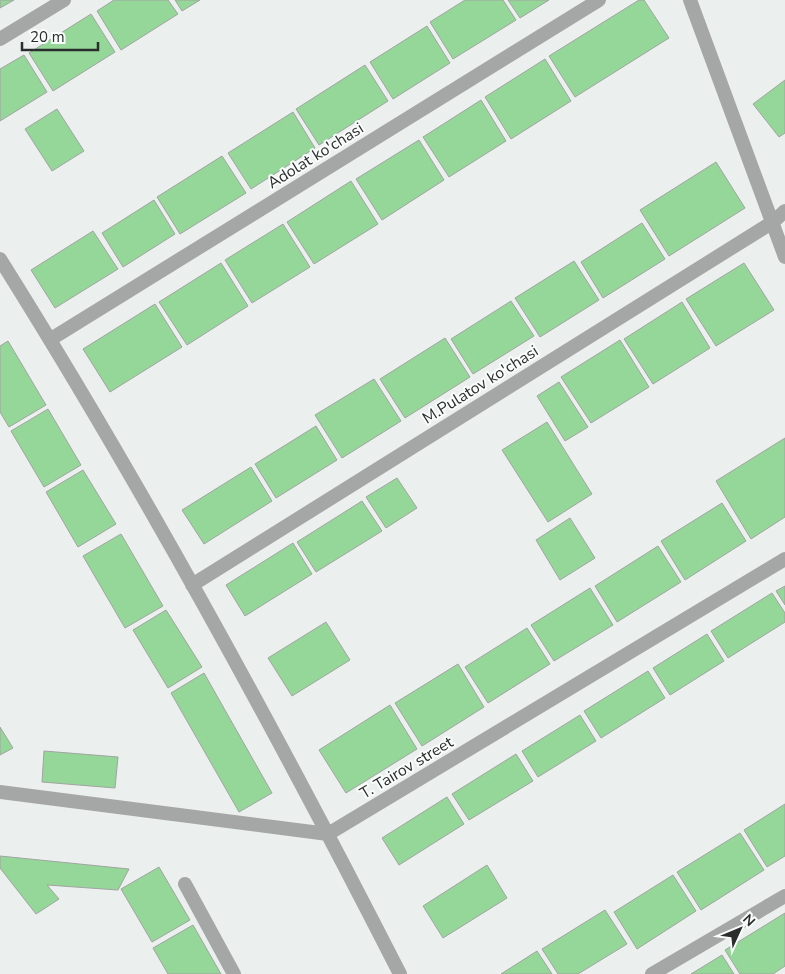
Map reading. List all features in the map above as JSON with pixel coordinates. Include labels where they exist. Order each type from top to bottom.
[{"type":"street","points":[[0,39],[64,0]]},
{"type":"street","name":"Adolat ko'chasi","points":[[51,339],[598,0]]},
{"type":"street","points":[[690,0],[785,257]]},
{"type":"street","name":"M.Pulatov ko'chasi","points":[[192,585],[773,222],[785,212]]},
{"type":"street","points":[[0,259],[51,339],[192,585],[328,834],[400,974]]},
{"type":"street","name":"T. Tairov street","points":[[328,834],[785,559]]},
{"type":"street","points":[[0,792],[328,834]]},
{"type":"street","points":[[184,884],[234,974]]},
{"type":"street","points":[[652,974],[785,896]]},
{"type":"building","points":[[0,0],[14,0],[0,8]]},
{"type":"building","points":[[114,0],[168,0],[178,14],[121,50],[97,11]]},
{"type":"building","points":[[175,0],[200,0],[182,11]]},
{"type":"building","points":[[465,0],[503,0],[516,20],[453,59],[430,22]]},
{"type":"building","points":[[508,0],[549,0],[520,18]]},
{"type":"building","points":[[639,0],[644,0],[669,38],[575,97],[549,56]]},
{"type":"building","points":[[91,14],[115,52],[53,91],[29,53]]},
{"type":"building","points":[[427,26],[450,63],[393,99],[370,62]]},
{"type":"building","points":[[24,55],[47,92],[0,121],[0,69]]},
{"type":"building","points":[[545,59],[571,101],[511,139],[485,97]]},
{"type":"building","points":[[365,65],[388,101],[319,145],[296,109]]},
{"type":"building","points":[[785,80],[785,133],[779,137],[753,104]]},
{"type":"building","points":[[481,100],[506,141],[449,177],[423,137]]},
{"type":"building","points":[[57,109],[84,151],[52,171],[25,129]]},
{"type":"building","points":[[293,112],[315,148],[251,189],[228,153]]},
{"type":"building","points":[[419,140],[444,180],[382,220],[356,179]]},
{"type":"building","points":[[222,156],[246,193],[180,234],[157,197]]},
{"type":"building","points":[[716,162],[745,208],[669,256],[640,210]]},
{"type":"building","points":[[351,181],[378,224],[314,264],[287,222]]},
{"type":"building","points":[[154,200],[175,234],[123,267],[102,233]]},
{"type":"building","points":[[642,223],[665,259],[603,298],[581,262]]},
{"type":"building","points":[[283,224],[310,267],[252,303],[225,260]]},
{"type":"building","points":[[93,231],[118,269],[55,308],[31,270]]},
{"type":"building","points":[[574,261],[599,300],[540,337],[515,298]]},
{"type":"building","points":[[221,263],[248,306],[187,345],[159,302]]},
{"type":"building","points":[[744,263],[774,310],[716,346],[686,299]]},
{"type":"building","points":[[511,301],[534,336],[473,374],[451,339]]},
{"type":"building","points":[[682,302],[710,348],[653,384],[624,339]]},
{"type":"building","points":[[155,304],[182,347],[110,392],[83,349]]},
{"type":"building","points":[[445,338],[470,377],[405,418],[380,379]]},
{"type":"building","points":[[620,340],[649,387],[591,423],[561,377]]},
{"type":"building","points":[[8,341],[46,405],[9,427],[0,412],[0,346]]},
{"type":"building","points":[[374,379],[401,421],[342,458],[315,415]]},
{"type":"building","points":[[559,382],[588,427],[565,441],[537,396]]},
{"type":"building","points":[[48,409],[81,465],[44,487],[11,431]]},
{"type":"building","points":[[547,422],[592,494],[548,522],[502,450]]},
{"type":"building","points":[[316,426],[337,460],[276,498],[255,464]]},
{"type":"building","points":[[785,438],[785,517],[751,539],[716,481]]},
{"type":"building","points":[[251,467],[272,501],[204,544],[182,510]]},
{"type":"building","points":[[83,470],[116,524],[78,547],[46,492]]},
{"type":"building","points":[[397,478],[417,508],[386,528],[366,497]]},
{"type":"building","points":[[362,501],[382,531],[316,572],[297,542]]},
{"type":"building","points":[[722,503],[746,541],[685,580],[661,541]]},
{"type":"building","points":[[570,518],[595,558],[560,580],[536,540]]},
{"type":"building","points":[[121,534],[163,606],[125,628],[83,556]]},
{"type":"building","points":[[293,543],[312,574],[245,616],[226,585]]},
{"type":"building","points":[[658,546],[681,582],[617,622],[595,586]]},
{"type":"building","points":[[785,586],[785,605],[776,591]]},
{"type":"building","points":[[590,588],[613,625],[554,661],[531,625]]},
{"type":"building","points":[[772,593],[785,613],[785,622],[728,658],[711,631]]},
{"type":"building","points":[[166,610],[202,667],[168,688],[133,630]]},
{"type":"building","points":[[326,622],[350,660],[292,696],[268,658]]},
{"type":"building","points":[[527,628],[550,664],[488,703],[465,667]]},
{"type":"building","points":[[707,634],[724,661],[670,695],[653,668]]},
{"type":"building","points":[[458,664],[484,707],[422,746],[395,703]]},
{"type":"building","points":[[648,671],[665,698],[601,738],[584,711]]},
{"type":"building","points":[[204,673],[272,793],[239,812],[171,693]]},
{"type":"building","points":[[390,705],[417,749],[346,793],[319,750]]},
{"type":"building","points":[[580,715],[596,741],[538,777],[522,751]]},
{"type":"building","points":[[0,727],[13,748],[0,755]]},
{"type":"building","points":[[44,751],[118,757],[115,788],[42,782]]},
{"type":"building","points":[[516,754],[533,781],[469,820],[452,794]]},
{"type":"building","points":[[447,797],[464,824],[399,865],[382,838]]},
{"type":"building","points":[[785,804],[785,856],[767,867],[744,830]]},
{"type":"building","points":[[740,833],[764,870],[701,910],[677,872]]},
{"type":"building","points":[[0,856],[129,869],[118,890],[47,885],[59,899],[36,914],[0,868]]},
{"type":"building","points":[[487,865],[507,898],[443,938],[423,906]]},
{"type":"building","points":[[159,867],[190,920],[152,942],[121,889]]},
{"type":"building","points":[[673,875],[696,911],[637,949],[614,912]]},
{"type":"building","points":[[605,910],[627,944],[578,974],[558,974],[542,949]]},
{"type":"building","points":[[785,913],[785,966],[773,974],[740,974],[725,950]]},
{"type":"building","points":[[193,925],[221,974],[168,974],[153,948]]},
{"type":"building","points":[[537,951],[552,974],[501,974]]},
{"type":"building","points":[[722,955],[734,974],[691,974]]}]
